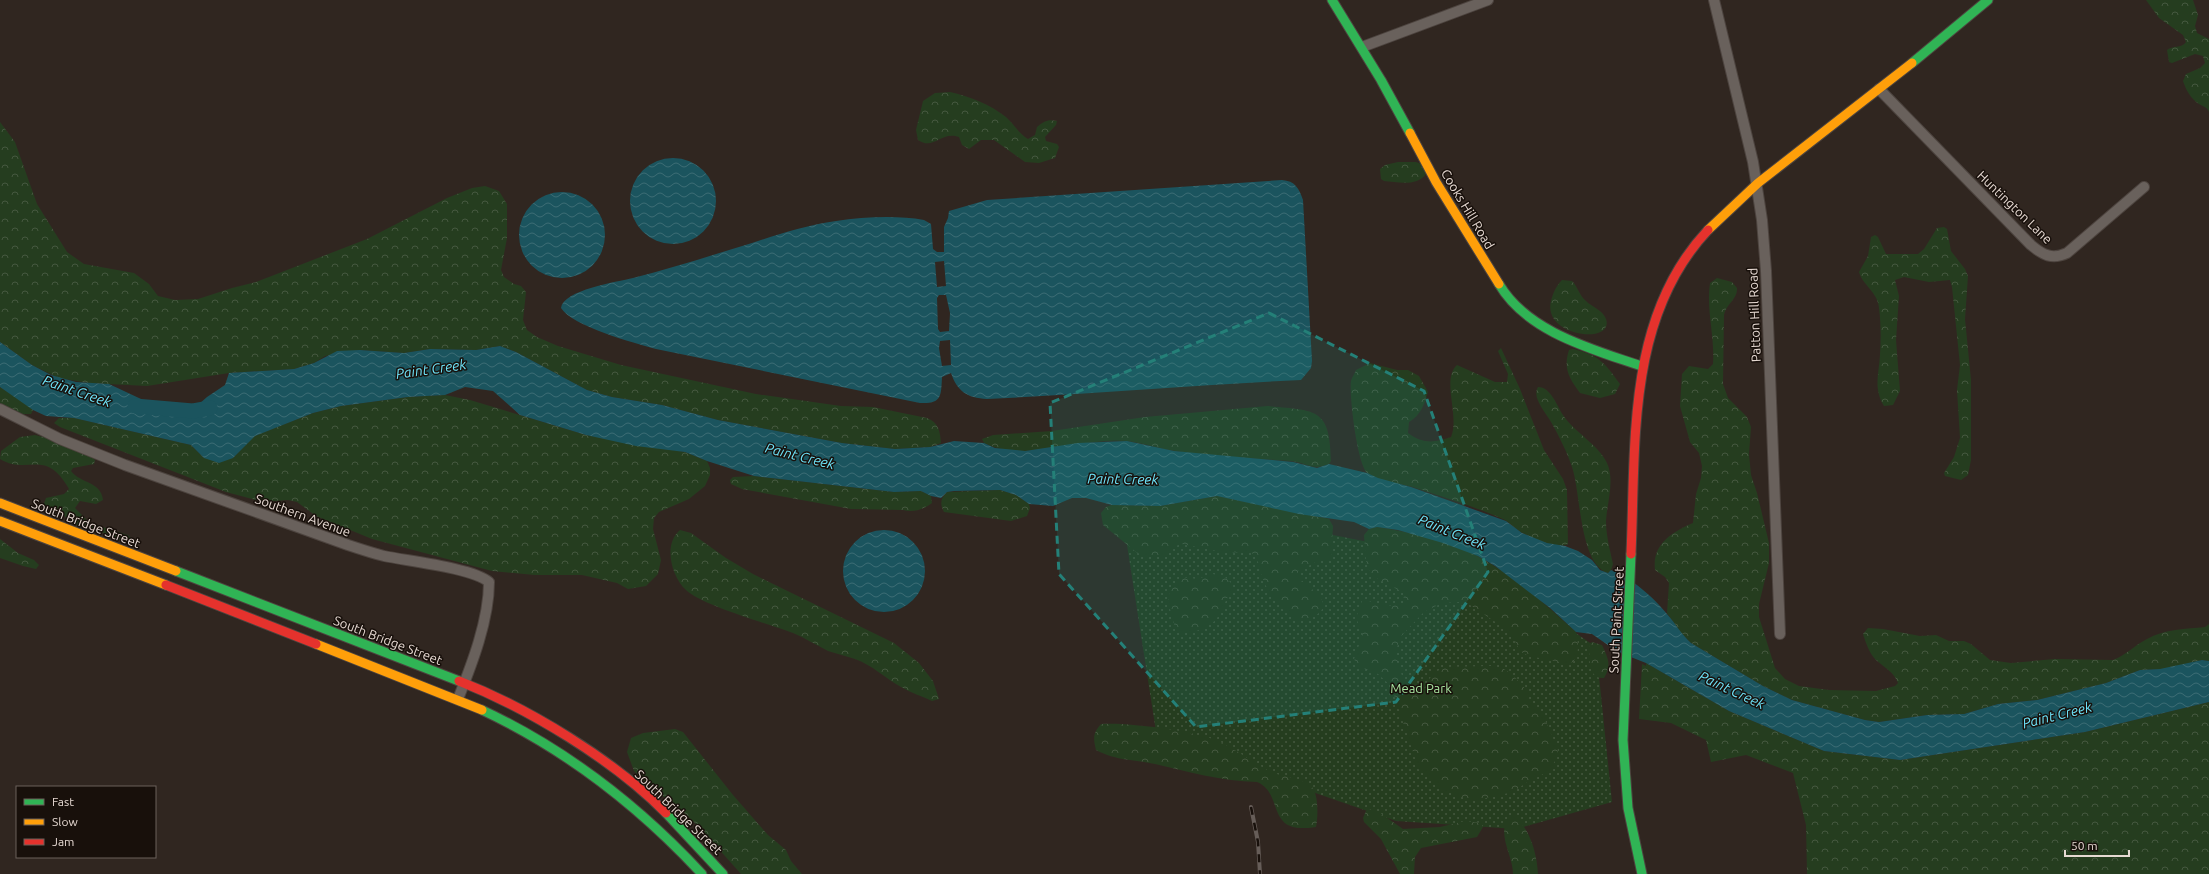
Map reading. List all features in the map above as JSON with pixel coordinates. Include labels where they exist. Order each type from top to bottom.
[{"type":"main road","name":"Cooks Hill Road","points":[[1332,0],[1362,47],[1436,182],[1505,295],[1517,308],[1550,331],[1642,366]]},
{"type":"main road","name":"South Paint Street","points":[[1642,874],[1626,793],[1623,740],[1636,446],[1642,366],[1660,308],[1689,253],[1734,203],[1879,89],[1988,0]]},
{"type":"main road","name":"South Bridge Street","points":[[0,503],[464,683],[545,723],[624,776],[678,825],[723,874]]},
{"type":"main road","name":"South Bridge Street","points":[[0,521],[458,699],[520,728],[582,766],[640,812],[702,874]]},
{"type":"street","points":[[1362,47],[1488,0]]},
{"type":"street","name":"Patton Hill Road","points":[[1714,0],[1753,162],[1761,211],[1766,271],[1780,634]]},
{"type":"street","name":"Huntington Lane","points":[[1879,89],[2031,245],[2046,256],[2060,256],[2067,253],[2144,187]]},
{"type":"street","name":"Southern Avenue","points":[[0,409],[60,439],[126,465],[348,545],[382,556],[464,571],[482,577],[488,582],[489,594],[477,646],[458,699]]},
{"type":"highlighted area","points":[[1269,313],[1424,391],[1488,572],[1396,702],[1196,727],[1059,574],[1050,403]]},
{"type":"green space","points":[[2146,0],[2193,0],[2198,15],[2195,26],[2197,33],[2209,39],[2209,112],[2191,97],[2183,81],[2186,74],[2200,68],[2205,63],[2203,56],[2195,54],[2172,63],[2169,62],[2167,50],[2182,46],[2186,42],[2183,35],[2159,18]]},
{"type":"green space","points":[[950,92],[965,96],[994,109],[1006,117],[1028,139],[1035,135],[1037,127],[1042,123],[1049,120],[1057,121],[1056,125],[1045,137],[1046,141],[1057,144],[1059,147],[1055,158],[1039,163],[1025,162],[994,140],[981,140],[969,149],[962,145],[959,137],[947,136],[928,143],[918,140],[916,130],[923,101],[935,93]]},
{"type":"green space","points":[[0,122],[15,142],[37,204],[67,252],[84,264],[134,273],[149,284],[158,296],[175,300],[198,299],[256,282],[367,239],[447,198],[472,188],[485,186],[499,191],[507,204],[507,238],[501,270],[504,277],[514,284],[521,286],[526,292],[523,320],[527,330],[537,337],[558,346],[621,365],[756,394],[841,406],[873,407],[927,418],[934,422],[938,428],[941,443],[930,447],[895,449],[842,443],[718,420],[662,405],[612,397],[587,390],[516,352],[500,346],[476,350],[430,349],[404,353],[360,350],[325,356],[314,363],[294,369],[229,373],[147,386],[89,383],[59,378],[32,365],[0,342]]},
{"type":"green space","points":[[1398,162],[1416,162],[1421,164],[1426,174],[1417,181],[1406,183],[1384,181],[1381,179],[1380,169],[1385,165]]},
{"type":"green space","points":[[1944,227],[1947,229],[1951,251],[1965,269],[1968,276],[1965,319],[1971,380],[1971,460],[1968,475],[1961,480],[1945,476],[1944,473],[1954,457],[1960,438],[1957,390],[1960,365],[1950,280],[1929,282],[1904,277],[1895,280],[1899,296],[1896,340],[1900,391],[1893,405],[1884,406],[1878,387],[1881,337],[1878,302],[1859,272],[1868,256],[1871,237],[1875,235],[1878,237],[1886,254],[1918,254],[1924,249],[1937,228]]},
{"type":"green space","points":[[1717,278],[1732,282],[1737,288],[1736,295],[1725,311],[1724,315],[1723,384],[1728,398],[1747,417],[1751,427],[1749,454],[1751,475],[1769,543],[1769,563],[1759,604],[1759,617],[1775,668],[1785,679],[1799,686],[1829,690],[1876,691],[1895,686],[1898,683],[1894,676],[1876,660],[1868,648],[1863,634],[1868,628],[1883,629],[1920,636],[1936,635],[1949,641],[1964,641],[1971,644],[1990,660],[2011,663],[2055,659],[2113,660],[2143,641],[2161,633],[2205,627],[2209,624],[2209,661],[2202,660],[2165,669],[2140,670],[2106,683],[2037,700],[1998,704],[1964,714],[1927,715],[1879,722],[1865,720],[1792,700],[1763,686],[1691,643],[1681,633],[1667,613],[1669,583],[1665,577],[1655,570],[1655,561],[1660,546],[1665,540],[1678,530],[1693,523],[1696,494],[1701,478],[1702,466],[1699,453],[1690,442],[1680,406],[1682,374],[1689,366],[1708,369],[1713,364],[1709,293],[1710,283]]},
{"type":"green space","points":[[1562,280],[1572,281],[1584,299],[1605,316],[1606,327],[1600,332],[1590,334],[1578,333],[1557,323],[1551,313],[1551,301],[1555,290]]},
{"type":"green space","points":[[1501,348],[1520,389],[1544,450],[1563,479],[1567,490],[1568,544],[1558,546],[1541,541],[1522,533],[1505,520],[1483,511],[1413,487],[1377,479],[1367,473],[1363,467],[1354,428],[1351,400],[1351,381],[1356,370],[1370,363],[1397,370],[1408,370],[1419,376],[1428,392],[1419,413],[1409,422],[1408,433],[1413,437],[1424,441],[1434,441],[1451,437],[1453,419],[1450,388],[1453,371],[1457,365],[1495,382],[1507,382],[1508,374],[1498,351]]},
{"type":"green space","points":[[1573,349],[1595,357],[1605,365],[1620,384],[1615,394],[1600,398],[1580,393],[1570,378],[1567,368],[1567,356],[1569,350]]},
{"type":"green space","points":[[0,387],[31,407],[33,410],[31,414],[23,414],[0,405]]},
{"type":"green space","points":[[1538,387],[1547,390],[1550,393],[1563,415],[1598,450],[1607,463],[1610,477],[1610,492],[1606,526],[1613,564],[1608,573],[1598,567],[1591,556],[1582,526],[1572,467],[1560,438],[1538,401],[1536,394]]},
{"type":"green space","points":[[445,395],[470,400],[586,435],[685,452],[707,461],[710,468],[710,475],[705,486],[689,499],[659,512],[654,518],[653,529],[661,560],[658,574],[646,586],[628,589],[617,583],[582,575],[535,575],[492,571],[372,539],[316,516],[297,502],[288,500],[263,502],[226,492],[60,427],[54,423],[59,418],[74,418],[191,445],[204,458],[233,458],[254,436],[313,413],[341,406],[408,397]]},
{"type":"green space","points":[[1268,406],[1309,411],[1317,415],[1323,421],[1327,430],[1330,443],[1331,461],[1329,464],[1313,467],[1291,461],[1205,455],[1170,450],[1128,441],[1092,442],[1055,448],[1018,451],[1001,449],[984,443],[982,439],[993,435],[1052,431],[1145,417]]},
{"type":"green space","points":[[35,435],[75,446],[95,460],[94,464],[73,468],[71,471],[75,475],[99,489],[103,500],[96,504],[80,501],[75,508],[90,523],[128,535],[133,540],[131,544],[96,530],[85,529],[67,519],[59,509],[46,508],[43,506],[46,498],[64,494],[69,489],[60,476],[52,469],[36,465],[19,465],[0,459],[1,451],[20,437]]},
{"type":"green space","points":[[754,476],[894,492],[921,491],[931,496],[932,503],[915,511],[851,509],[742,489],[731,484],[730,480],[733,477]]},
{"type":"green space","points":[[1000,490],[1016,495],[1029,504],[1030,508],[1027,516],[1011,521],[944,512],[941,502],[947,492]]},
{"type":"green space","points":[[1217,496],[1329,519],[1333,526],[1331,559],[1318,561],[1298,571],[1298,575],[1302,581],[1316,593],[1323,602],[1323,607],[1318,614],[1309,619],[1296,621],[1286,613],[1269,591],[1263,579],[1259,563],[1252,553],[1222,552],[1182,544],[1175,546],[1162,556],[1144,556],[1136,552],[1103,525],[1101,513],[1106,507],[1112,505],[1160,506]]},
{"type":"green space","name":"Mead Park","points":[[1247,518],[1474,563],[1596,647],[1612,802],[1516,829],[1396,821],[1157,738],[1123,519]]},
{"type":"green space","points":[[1377,527],[1416,534],[1468,551],[1517,582],[1576,632],[1578,649],[1576,657],[1570,664],[1529,656],[1521,652],[1509,631],[1470,605],[1459,602],[1442,603],[1424,612],[1402,635],[1397,647],[1397,658],[1403,680],[1407,686],[1416,692],[1423,690],[1433,673],[1446,667],[1491,666],[1504,669],[1513,675],[1526,690],[1531,704],[1543,715],[1558,750],[1555,761],[1549,771],[1526,783],[1513,792],[1482,799],[1469,799],[1445,791],[1419,770],[1391,686],[1378,674],[1358,666],[1354,659],[1363,634],[1356,618],[1362,601],[1366,600],[1380,604],[1393,605],[1403,604],[1404,600],[1403,592],[1381,581],[1370,572],[1366,559],[1364,535],[1369,529]]},
{"type":"green space","points":[[680,530],[691,533],[726,558],[753,574],[894,643],[919,663],[933,681],[939,699],[932,701],[905,689],[873,668],[852,658],[828,651],[793,633],[736,614],[694,596],[686,590],[676,577],[671,560],[670,551],[672,543]]},
{"type":"green space","points":[[0,539],[18,553],[34,560],[39,565],[36,569],[0,558]]},
{"type":"green space","points":[[1213,574],[1225,577],[1231,583],[1231,591],[1216,620],[1205,628],[1196,631],[1176,631],[1168,602],[1170,588],[1181,577],[1197,579]]},
{"type":"green space","points":[[1592,642],[1602,645],[1607,658],[1608,669],[1604,678],[1599,678],[1595,675],[1590,666],[1589,644]]},
{"type":"green space","points":[[1646,663],[1729,711],[1824,751],[1900,760],[2085,732],[2209,702],[2209,874],[1807,874],[1806,825],[1793,773],[1746,755],[1711,762],[1706,740],[1671,723],[1639,719],[1642,664],[1646,666]]},
{"type":"green space","points":[[1101,724],[1127,724],[1161,728],[1208,737],[1218,741],[1274,773],[1303,781],[1314,789],[1317,800],[1316,827],[1301,828],[1291,826],[1284,822],[1279,816],[1270,793],[1265,787],[1257,782],[1206,776],[1104,754],[1096,750],[1094,742],[1096,730]]},
{"type":"green space","points":[[675,729],[683,732],[733,795],[768,835],[786,850],[791,861],[802,874],[741,874],[699,827],[678,807],[650,787],[634,771],[627,752],[631,738],[643,733]]},
{"type":"green space","points":[[1369,809],[1380,813],[1403,829],[1440,827],[1465,821],[1481,823],[1483,827],[1477,837],[1421,848],[1415,857],[1414,874],[1400,874],[1381,839],[1364,822],[1363,818],[1366,811]]},
{"type":"green space","points":[[1514,816],[1520,821],[1532,842],[1538,874],[1513,874],[1504,833],[1507,819]]},
{"type":"water","points":[[673,158],[690,161],[697,165],[709,177],[713,184],[716,201],[713,218],[709,225],[697,237],[690,241],[673,244],[656,241],[649,237],[637,225],[633,218],[630,201],[633,184],[637,177],[649,165],[656,161]]},
{"type":"water","points":[[1282,180],[1290,182],[1296,186],[1303,200],[1312,361],[1311,368],[1301,380],[987,399],[968,395],[956,385],[951,373],[942,377],[939,398],[933,402],[920,403],[656,349],[604,333],[590,327],[567,315],[561,308],[564,302],[571,296],[592,288],[663,270],[793,230],[836,221],[880,217],[902,217],[924,220],[931,224],[933,249],[937,252],[944,252],[944,227],[949,211],[987,200]],"holes":[[[944,261],[946,286],[937,287],[935,262]],[[939,295],[946,295],[950,313],[949,331],[940,332],[938,329],[937,298]],[[950,340],[951,365],[942,366],[939,348],[940,341]]]},
{"type":"water","points":[[562,192],[578,195],[586,199],[598,211],[602,219],[605,235],[602,251],[598,259],[586,271],[578,275],[562,278],[546,275],[538,271],[526,259],[522,251],[519,235],[522,219],[526,211],[538,199],[546,195]]},
{"type":"water","points":[[0,342],[32,365],[51,375],[76,382],[109,384],[141,399],[161,412],[189,413],[207,397],[225,385],[229,373],[294,369],[314,363],[337,351],[360,350],[404,353],[430,349],[476,350],[500,346],[516,352],[587,390],[612,397],[662,405],[718,420],[842,443],[895,449],[930,447],[954,441],[984,443],[995,448],[1025,451],[1078,443],[1127,441],[1174,451],[1293,462],[1317,468],[1329,464],[1367,473],[1378,478],[1411,487],[1506,521],[1522,533],[1547,543],[1565,546],[1578,551],[1592,560],[1600,570],[1608,573],[1611,570],[1619,573],[1642,589],[1661,608],[1691,643],[1763,686],[1792,700],[1865,720],[1879,722],[1927,715],[1964,714],[1998,704],[2037,700],[2106,683],[2140,670],[2160,669],[2202,660],[2209,661],[2209,702],[2085,732],[1900,760],[1824,751],[1729,711],[1646,663],[1618,652],[1592,634],[1576,632],[1550,608],[1495,566],[1478,556],[1443,543],[1398,530],[1377,527],[1369,529],[1354,522],[1299,514],[1217,496],[1160,506],[1112,505],[1086,498],[1072,498],[1053,506],[1029,504],[1016,495],[1000,490],[954,491],[947,492],[941,498],[931,496],[921,491],[894,492],[754,476],[707,461],[685,452],[636,446],[586,435],[520,415],[493,391],[465,387],[445,395],[408,397],[341,406],[313,413],[255,436],[233,458],[219,463],[204,458],[191,445],[74,418],[46,416],[33,410],[0,387]]},
{"type":"water","points":[[884,530],[900,534],[913,542],[921,555],[925,571],[921,587],[913,600],[900,608],[884,612],[868,608],[855,600],[847,587],[843,571],[847,555],[855,542],[868,534]]},
{"type":"waterway","name":"Paint Creek","points":[[135,406],[193,411],[210,408]]},
{"type":"railway","points":[[1251,807],[1258,842],[1260,874]]},
{"type":"traffic: fast","points":[[1332,0],[1381,80],[1410,133]]},
{"type":"traffic: fast","points":[[1912,63],[1988,0]]},
{"type":"traffic: fast","points":[[1499,284],[1511,301],[1526,315],[1543,327],[1562,337],[1602,353],[1641,366]]},
{"type":"traffic: fast","points":[[1631,554],[1623,740],[1628,808],[1642,874]]},
{"type":"traffic: fast","points":[[176,571],[459,681]]},
{"type":"traffic: fast","points":[[482,710],[543,743],[600,782],[653,825],[702,874]]},
{"type":"traffic: fast","points":[[666,813],[723,874]]},
{"type":"traffic: slow","points":[[1708,230],[1758,183],[1912,63]]},
{"type":"traffic: slow","points":[[1410,133],[1436,182],[1499,284]]},
{"type":"traffic: slow","points":[[0,503],[176,571]]},
{"type":"traffic: slow","points":[[0,521],[166,585]]},
{"type":"traffic: slow","points":[[316,644],[482,710]]},
{"type":"traffic: jam","points":[[1631,554],[1636,426],[1641,383],[1649,341],[1662,302],[1681,264],[1708,230]]},
{"type":"traffic: jam","points":[[166,585],[316,644]]},
{"type":"traffic: jam","points":[[459,681],[486,692],[569,737],[621,774],[645,793],[666,813]]}]
